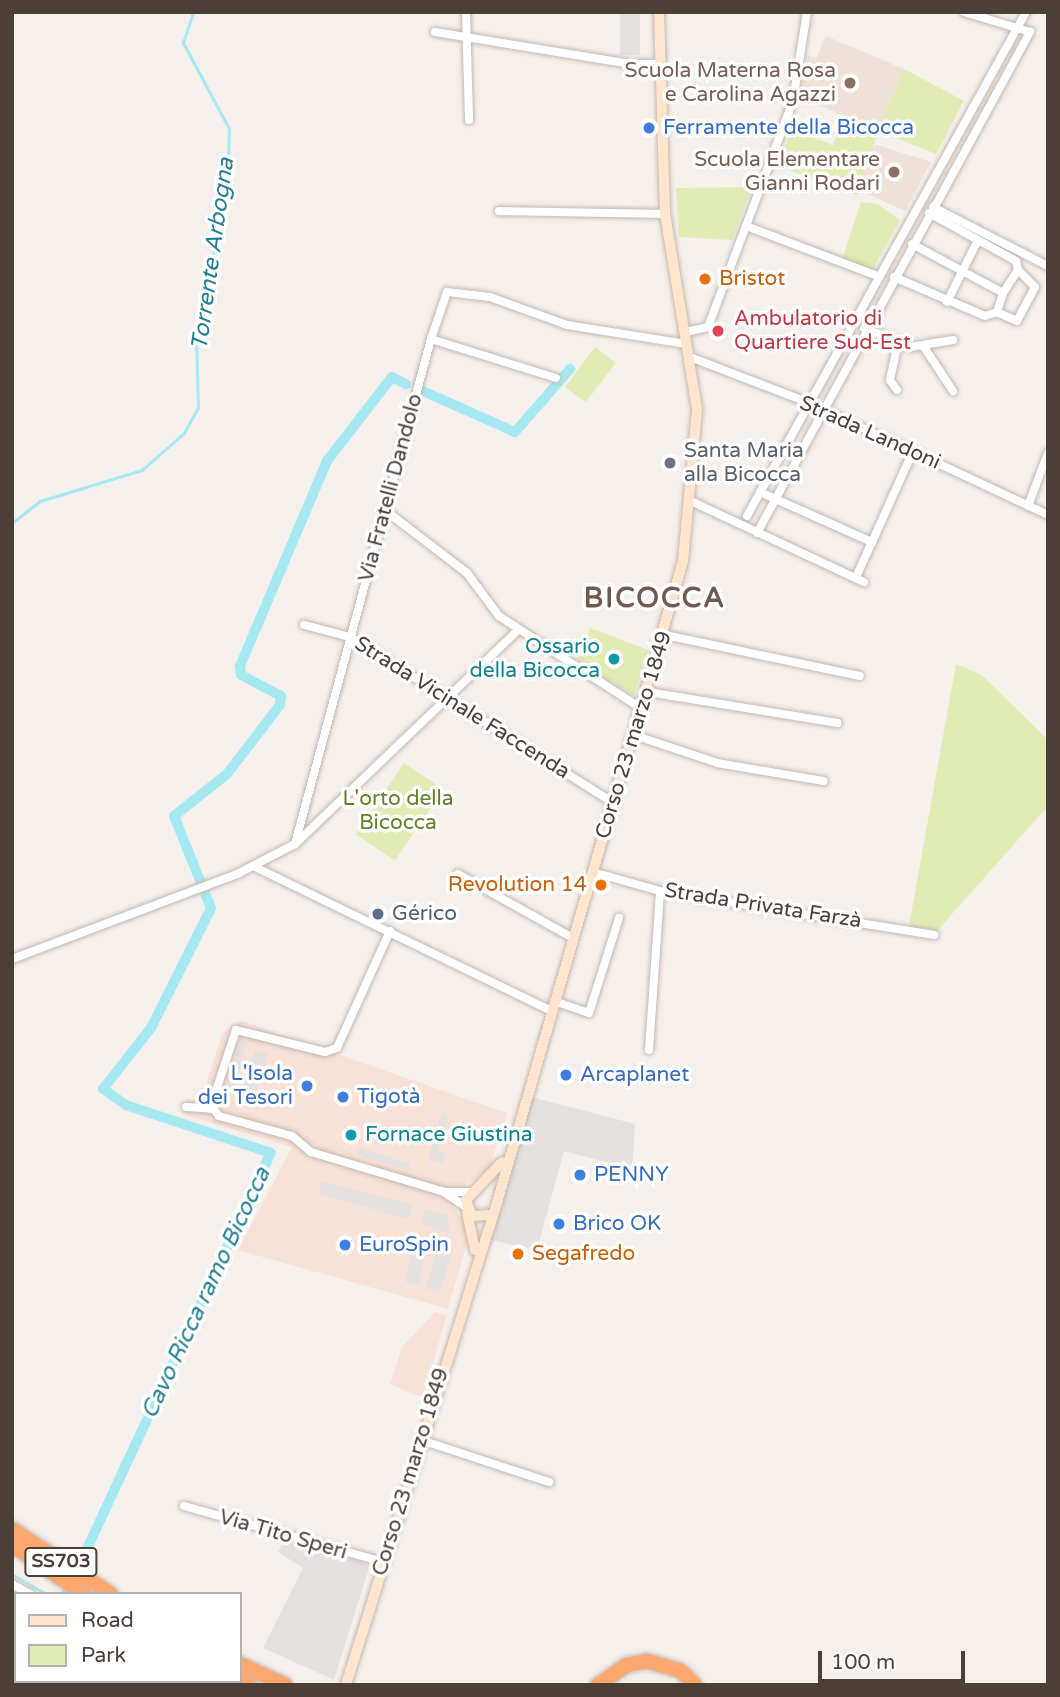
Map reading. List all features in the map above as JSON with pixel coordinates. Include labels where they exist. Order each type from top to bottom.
[{"type":"highway","name":"SS703","points":[[12,1529],[108,1592]]},
{"type":"highway","name":"SS703","points":[[12,1545],[81,1592]]},
{"type":"highway","points":[[598,1685],[627,1665],[647,1661],[681,1671],[695,1685]]},
{"type":"highway","points":[[242,1665],[285,1685]]},
{"type":"main road","name":"Corso 23 marzo 1849","points":[[495,1199],[665,635],[693,502],[697,409],[665,214],[659,12]]},
{"type":"main road","name":"Corso 23 marzo 1849","points":[[471,1191],[507,1156]]},
{"type":"main road","points":[[488,1190],[495,1199],[491,1215],[477,1219],[466,1208],[471,1191],[488,1190]]},
{"type":"main road","name":"Corso 23 marzo 1849","points":[[466,1208],[476,1258]]},
{"type":"main road","name":"Corso 23 marzo 1849","points":[[346,1684],[491,1215]]},
{"type":"street","points":[[466,12],[469,120]]},
{"type":"street","points":[[685,332],[708,327],[793,101],[807,12]]},
{"type":"street","points":[[757,533],[821,409],[1030,32],[964,12]]},
{"type":"street","points":[[747,516],[1026,12]]},
{"type":"street","points":[[435,32],[660,64]]},
{"type":"street","points":[[894,276],[947,302],[985,316],[996,312],[1017,321],[1022,316],[1035,287],[1018,270],[1016,261],[931,210]]},
{"type":"street","points":[[931,210],[1048,266]]},
{"type":"street","points":[[499,211],[665,214]]},
{"type":"street","points":[[746,226],[880,277]]},
{"type":"street","points":[[947,302],[978,240]]},
{"type":"street","points":[[912,244],[1003,293]]},
{"type":"street","points":[[996,312],[1003,293],[1018,270]]},
{"type":"street","name":"Via Fratelli Dandolo","points":[[295,844],[431,339],[447,292],[490,297],[567,325],[687,344]]},
{"type":"street","points":[[855,323],[898,343],[924,346],[953,340]]},
{"type":"street","points":[[431,339],[556,379]]},
{"type":"street","points":[[897,390],[890,380],[898,343]]},
{"type":"street","points":[[924,346],[953,391]]},
{"type":"street","name":"Strada Landoni","points":[[690,357],[809,403],[1048,515]]},
{"type":"street","points":[[858,573],[913,452]]},
{"type":"street","points":[[1028,506],[1048,453]]},
{"type":"street","points":[[760,492],[872,542]]},
{"type":"street","points":[[693,502],[864,582]]},
{"type":"street","points":[[386,511],[467,573],[499,616],[642,709]]},
{"type":"street","name":"Strada Vicinale Faccenda","points":[[304,625],[351,637],[614,803]]},
{"type":"street","points":[[12,959],[214,882],[295,844],[451,699],[519,629]]},
{"type":"street","points":[[665,635],[860,676]]},
{"type":"street","points":[[648,692],[837,723]]},
{"type":"street","points":[[634,735],[717,763],[823,781]]},
{"type":"street","points":[[253,866],[553,1006],[589,1013],[619,918]]},
{"type":"street","name":"Strada Privata Farzà","points":[[593,872],[660,891],[935,935]]},
{"type":"street","points":[[458,874],[573,938]]},
{"type":"street","points":[[649,1050],[660,891]]},
{"type":"street","points":[[212,1109],[236,1030],[329,1052],[340,1042],[390,931]]},
{"type":"street","points":[[186,1107],[212,1109],[292,1136],[311,1152],[444,1192],[471,1191]]},
{"type":"street","points":[[444,1192],[466,1208]]},
{"type":"street","points":[[421,1440],[549,1482]]},
{"type":"street","name":"Via Tito Speri","points":[[184,1506],[383,1562]]},
{"type":"shaded area","points":[[620,12],[640,12],[640,55],[620,55]]},
{"type":"shaded area","name":"Scuola Materna Rosa e Carolina Agazzi","points":[[826,36],[904,69],[879,131],[800,97],[808,56],[816,58]]},
{"type":"shaded area","name":"Scuola Elementare Gianni Rodari","points":[[877,145],[931,162],[905,211],[864,192],[859,181],[869,148]]},
{"type":"shaded area","points":[[242,1021],[507,1113],[489,1169],[458,1189],[452,1204],[467,1229],[467,1243],[448,1309],[238,1250],[292,1147],[182,1114],[187,1100],[201,1100],[222,1034]]},
{"type":"shaded area","points":[[241,1041],[247,1043],[226,1106],[221,1104]]},
{"type":"shaded area","points":[[255,1050],[268,1054],[253,1106],[239,1102]]},
{"type":"shaded area","points":[[532,1097],[635,1124],[632,1169],[564,1151],[537,1250],[491,1240]]},
{"type":"shaded area","points":[[442,1112],[449,1114],[439,1151],[446,1154],[443,1163],[428,1159]]},
{"type":"shaded area","points":[[359,1148],[411,1164],[409,1170],[357,1155]]},
{"type":"shaded area","points":[[322,1181],[413,1205],[409,1219],[318,1195]]},
{"type":"shaded area","points":[[425,1209],[447,1215],[450,1233],[420,1224]]},
{"type":"shaded area","points":[[415,1235],[429,1238],[419,1285],[405,1282]]},
{"type":"shaded area","points":[[439,1242],[453,1246],[440,1292],[426,1288]]},
{"type":"shaded area","points":[[435,1312],[447,1315],[423,1398],[390,1384],[402,1347]]},
{"type":"shaded area","points":[[285,1540],[370,1565],[334,1680],[263,1648],[303,1568],[278,1552]]},
{"type":"green space","points":[[904,69],[964,101],[936,154],[879,131],[859,181],[864,192],[855,195],[779,166],[791,130],[833,145],[844,117],[879,130]]},
{"type":"green space","points":[[752,187],[732,240],[679,237],[676,188]]},
{"type":"green space","points":[[861,202],[877,204],[900,220],[872,271],[842,260]]},
{"type":"green space","points":[[595,347],[616,363],[586,403],[565,387]]},
{"type":"green space","points":[[590,628],[648,650],[634,696],[577,660]]},
{"type":"green space","points":[[956,664],[982,675],[1048,740],[1048,806],[936,932],[909,926]]},
{"type":"green space","name":"L'orto della Bicocca","points":[[404,763],[443,789],[395,861],[356,834]]},
{"type":"waterway","name":"Torrente Arbogna","points":[[12,523],[40,501],[142,470],[184,433],[198,408],[196,336],[227,186],[229,129],[183,43],[193,12]]},
{"type":"waterway","name":"Cavo Ricca ramo Bicocca","points":[[425,392],[515,432],[570,369]]},
{"type":"waterway","name":"Cavo Ricca ramo Bicocca","points":[[67,1592],[271,1153],[126,1105],[103,1089],[151,1028],[211,908],[174,816],[227,774],[280,705],[281,696],[241,675],[240,666],[327,461],[392,377],[406,384]]},
{"type":"waterway","points":[[12,1574],[43,1592]]},
{"type":"place","name":"Scuola Materna Rosa e Carolina Agazzi","points":[[850,83]]},
{"type":"place","name":"Ferramente della Bicocca","points":[[649,128]]},
{"type":"place","name":"Scuola Elementare Gianni Rodari","points":[[894,172]]},
{"type":"place","name":"Bristot","points":[[705,279]]},
{"type":"place","name":"Ambulatorio di Quartiere Sud-Est","points":[[718,331]]},
{"type":"place","name":"Santa Maria alla Bicocca","points":[[670,463]]},
{"type":"place","name":"Ossario della Bicocca","points":[[614,659]]},
{"type":"place","name":"Revolution 14","points":[[601,885]]},
{"type":"place","name":"Gérico","points":[[378,914]]},
{"type":"place","name":"Arcaplanet","points":[[566,1075]]},
{"type":"place","name":"L'Isola dei Tesori","points":[[307,1086]]},
{"type":"place","name":"Tigotà","points":[[343,1097]]},
{"type":"place","name":"Fornace Giustina","points":[[351,1135]]},
{"type":"place","name":"PENNY","points":[[580,1175]]},
{"type":"place","name":"Brico OK","points":[[559,1224]]},
{"type":"place","name":"EuroSpin","points":[[345,1245]]},
{"type":"place","name":"Segafredo","points":[[518,1254]]},
{"type":"district","name":"BICOCCA","points":[[655,598]]}]
